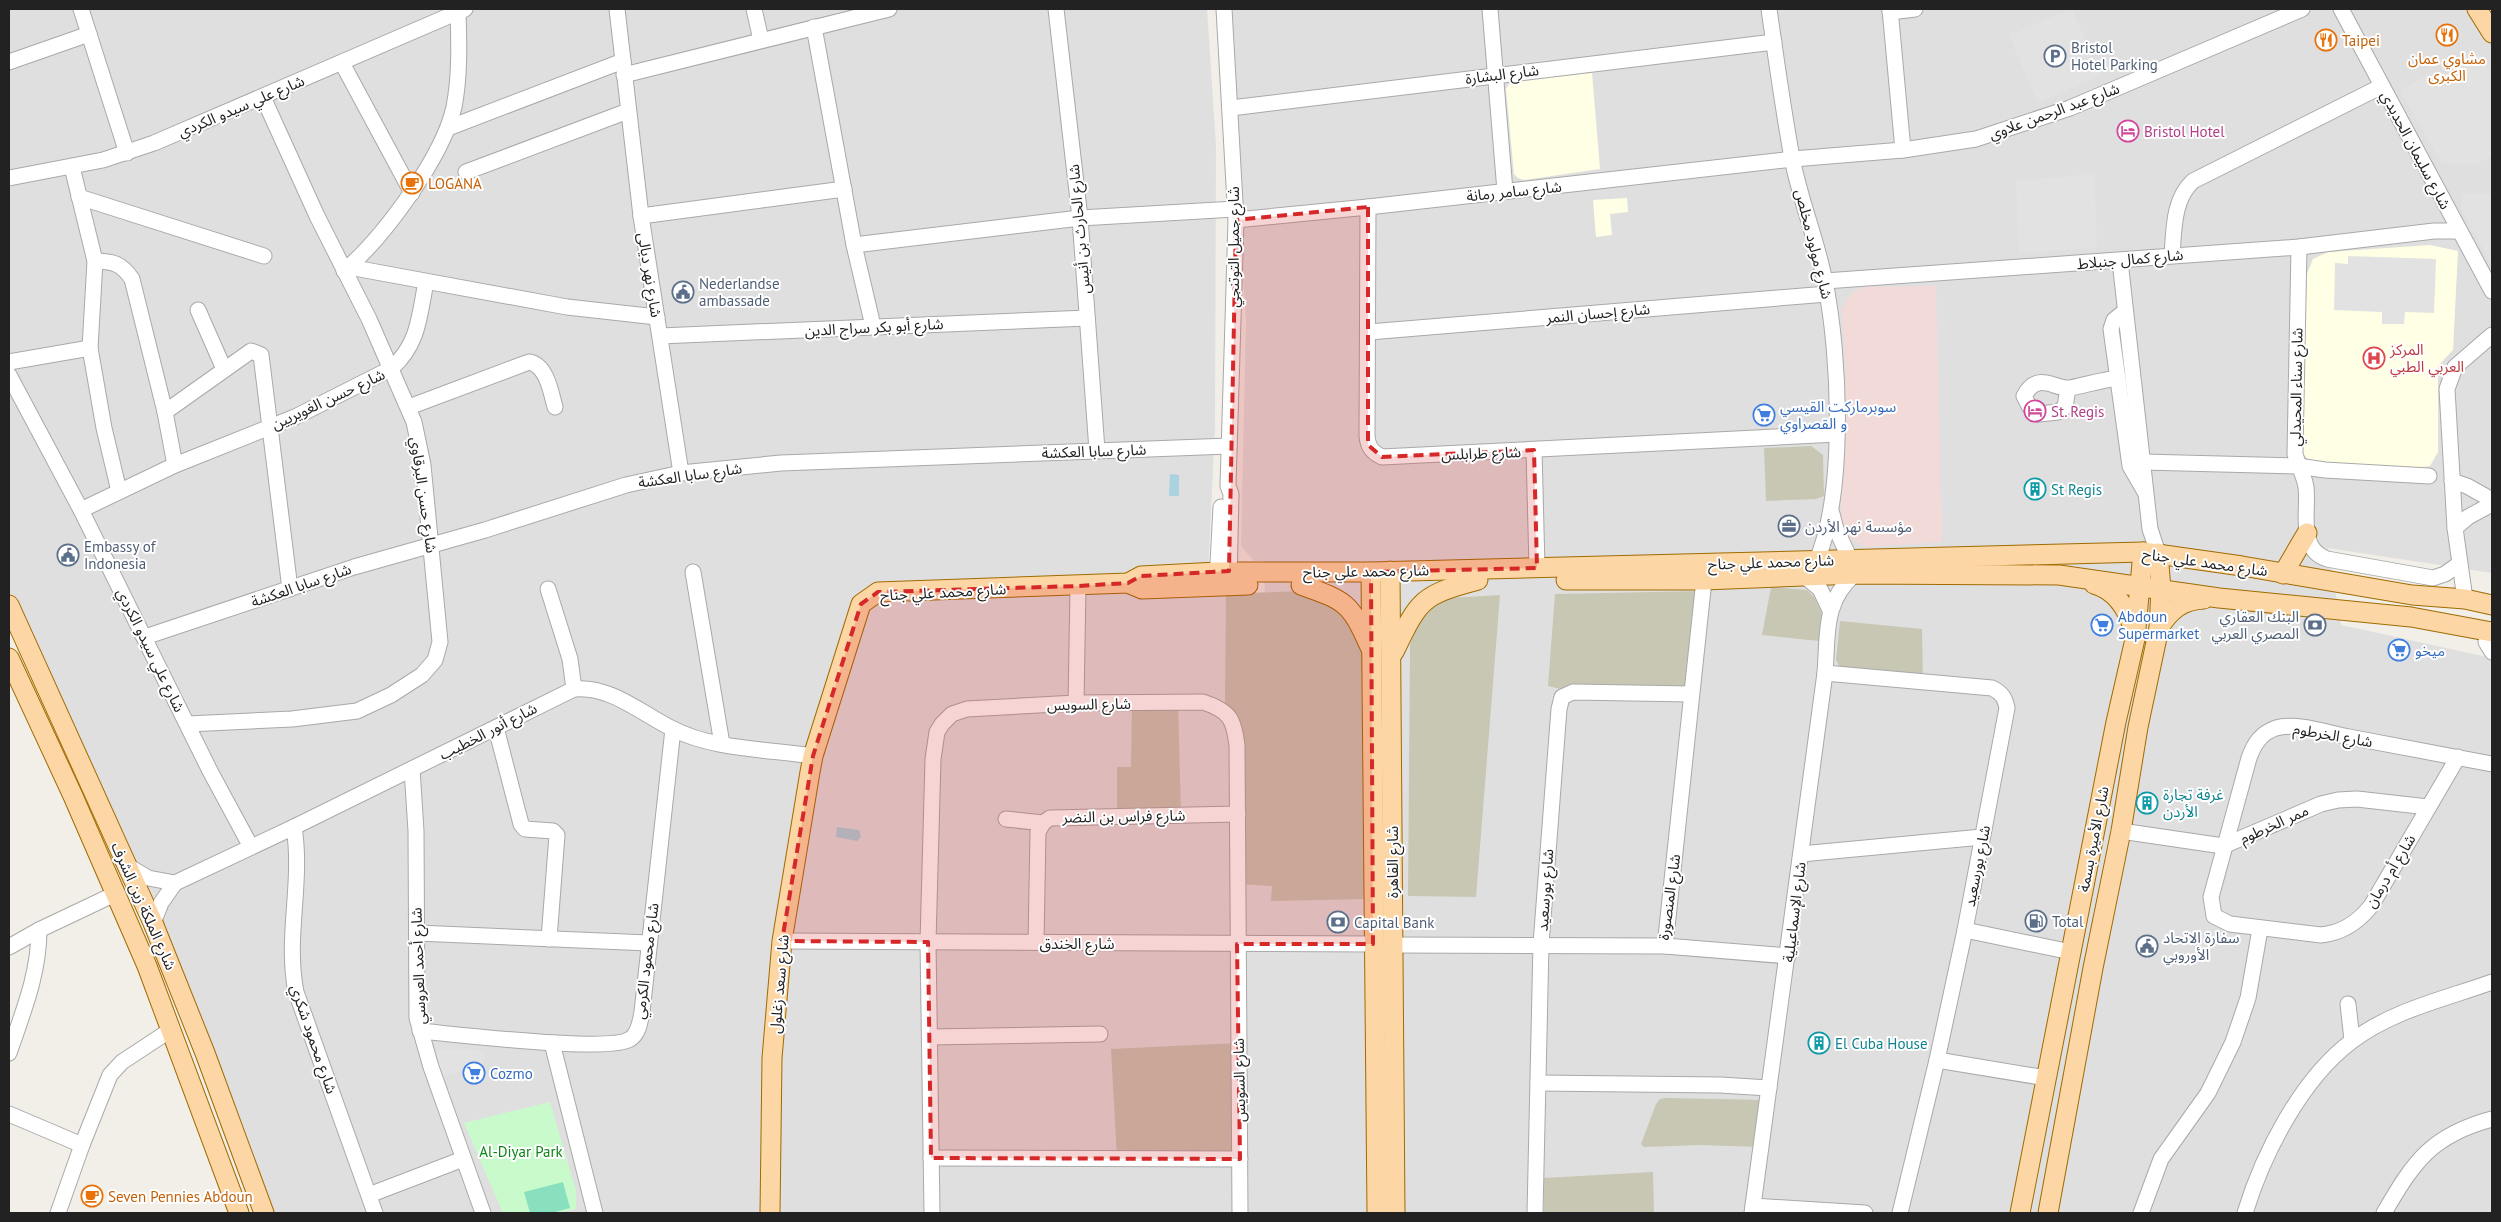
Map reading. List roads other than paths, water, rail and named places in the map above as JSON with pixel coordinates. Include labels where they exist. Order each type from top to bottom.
[{"type":"main road","points":[[2477,9],[2492,33]]},
{"type":"main road","points":[[2283,574],[2307,533]]},
{"type":"main road","name":"شارع محمد علي جناح","points":[[813,756],[860,604],[878,592],[1128,583],[1142,589],[1223,578],[1381,577],[1478,580],[1704,580],[1852,566],[2150,553],[2412,595],[2465,599],[2492,605]]},
{"type":"main road","name":"شارع الأميرة بسمة","points":[[2020,1213],[2116,722],[2135,639],[2141,585],[2150,553]]},
{"type":"main road","name":"شارع الأميرة بسمة","points":[[2048,1213],[2093,968],[2121,831],[2138,727],[2158,633],[2161,589],[2150,553]]},
{"type":"main road","name":"شارع محمد علي جناح","points":[[1852,566],[2059,575],[2141,585],[2219,598],[2410,617],[2491,642]]},
{"type":"main road","name":"شارع محمد علي جناح","points":[[1223,578],[1301,585],[1381,577],[1537,568],[1810,569]]},
{"type":"main road","points":[[2059,575],[2098,585],[2109,591],[2125,608],[2135,639]]},
{"type":"main road","name":"شارع القاهرة","points":[[1381,577],[1392,655],[1395,1213]]},
{"type":"main road","name":"شارع القاهرة","points":[[1377,1213],[1373,944],[1373,656],[1381,577]]},
{"type":"main road","points":[[1392,655],[1411,617],[1423,600],[1445,588],[1478,580]]},
{"type":"main road","points":[[1301,585],[1333,596],[1346,604],[1357,617],[1373,656]]},
{"type":"main road","name":"شارع محمد علي جناح","points":[[2412,595],[2439,607],[2492,618]]},
{"type":"main road","points":[[2158,633],[2168,613],[2175,608],[2197,599],[2219,598]]},
{"type":"main road","name":"شارع الملكة زين الشرف","points":[[9,605],[153,923],[205,1053],[264,1213]]},
{"type":"main road","name":"شارع الملكة زين الشرف","points":[[9,658],[116,893],[172,1029],[237,1212]]},
{"type":"main road","name":"شارع سعد زغلول","points":[[770,1213],[772,1058],[782,941],[813,756]]},
{"type":"street","points":[[81,9],[127,152]]},
{"type":"street","name":"شارع نهر ديالى","points":[[617,9],[641,216],[681,473]]},
{"type":"street","points":[[754,9],[761,40]]},
{"type":"street","points":[[448,128],[623,68],[761,40],[890,9]]},
{"type":"street","name":"شارع الحارث بن أنيس","points":[[1056,9],[1080,218],[1097,450]]},
{"type":"street","name":"شارع جميل التوتنجي","points":[[1223,578],[1231,494],[1228,486],[1235,214],[1231,108],[1224,9]]},
{"type":"street","points":[[1490,9],[1505,192]]},
{"type":"street","name":"شارع مولود مخلص","points":[[1769,9],[1792,159],[1826,288],[1832,332],[1836,434],[1832,512],[1823,546],[1810,569]]},
{"type":"street","points":[[1903,150],[1890,10],[1915,9]]},
{"type":"street","name":"شارع عبد الرحمن علاوي","points":[[1792,159],[1903,150],[1976,139],[2070,108],[2302,9]]},
{"type":"street","name":"شارع سليمان الحديدي","points":[[2341,9],[2492,290]]},
{"type":"street","points":[[346,269],[412,193],[448,128],[458,77],[461,10]]},
{"type":"street","name":"شارع علي سيدو الكردي","points":[[9,178],[72,166],[127,152],[263,97],[461,10]]},
{"type":"street","points":[[814,27],[854,245],[873,326]]},
{"type":"street","points":[[9,62],[89,34]]},
{"type":"street","name":"شارع البشارة","points":[[1231,108],[1495,74],[1774,42]]},
{"type":"street","points":[[342,63],[412,193]]},
{"type":"street","points":[[2172,255],[2178,206],[2182,195],[2193,181],[2382,86]]},
{"type":"street","name":"شارع حسن البرقاوي","points":[[188,724],[292,719],[344,714],[369,707],[412,682],[430,667],[439,654],[440,642],[423,465],[409,407],[370,319],[263,97]]},
{"type":"street","points":[[466,172],[628,111]]},
{"type":"street","name":"شارع سامر رمانة","points":[[854,245],[1080,218],[1235,214],[1368,207],[1792,159]]},
{"type":"street","points":[[72,166],[95,261],[90,348],[104,428],[119,490]]},
{"type":"street","points":[[641,216],[844,189]]},
{"type":"street","points":[[79,197],[264,256]]},
{"type":"street","name":"شارع طرابلس","points":[[1368,207],[1369,332],[1367,436],[1368,445],[1373,453],[1382,457],[1836,434]]},
{"type":"street","points":[[2434,231],[2452,217]]},
{"type":"street","name":"شارع كمال جنبلاط","points":[[1826,288],[2172,255],[2299,247],[2434,231],[2459,231]]},
{"type":"street","name":"شارع سناء المحيدلي","points":[[2299,247],[2295,454],[2306,487],[2307,533],[2314,551],[2327,559],[2433,578],[2445,574],[2459,564]]},
{"type":"street","points":[[95,261],[108,261],[121,266],[132,279],[165,412],[175,465]]},
{"type":"street","points":[[2120,261],[2124,312],[2147,494],[2150,553]]},
{"type":"street","points":[[346,269],[567,307],[657,317]]},
{"type":"street","name":"شارع حسن الغويريين","points":[[81,510],[119,490],[175,465],[341,396],[392,368],[403,357],[413,340],[426,282]]},
{"type":"street","name":"شارع إحسان النمر","points":[[1369,332],[1826,288]]},
{"type":"street","points":[[198,310],[224,370]]},
{"type":"street","points":[[2124,312],[2111,324],[2130,466],[2147,494]]},
{"type":"street","name":"شارع أبو بكر سراج الدين","points":[[660,336],[1087,318]]},
{"type":"street","points":[[2465,599],[2455,528],[2447,389],[2451,373],[2469,354],[2492,335]]},
{"type":"street","points":[[9,362],[90,348]]},
{"type":"street","points":[[165,412],[251,351],[261,355],[290,589]]},
{"type":"street","points":[[409,407],[529,362],[536,364],[542,370],[555,407]]},
{"type":"street","name":"شارع علي سيدو الكردي","points":[[9,375],[81,510],[250,847]]},
{"type":"street","points":[[2068,388],[2087,382],[2118,378]]},
{"type":"street","name":"شارع سابا العكشة","points":[[145,637],[431,544],[626,485],[681,473],[781,463],[1229,446]]},
{"type":"street","points":[[1534,450],[1537,568]]},
{"type":"street","points":[[2143,462],[2298,466],[2324,470],[2429,476]]},
{"type":"street","points":[[2452,481],[2467,486],[2492,502],[2468,517],[2455,528]]},
{"type":"street","name":"شارع مولود مخلص","points":[[1832,512],[1836,529],[1852,566]]},
{"type":"street","name":"شارع الإسماعيلية","points":[[1752,1210],[1825,673],[1830,610],[1835,596],[1852,566]]},
{"type":"street","points":[[1810,569],[1830,610]]},
{"type":"street","points":[[693,572],[722,744]]},
{"type":"street","name":"شارع المنصورة","points":[[1393,945],[1542,944],[1665,946],[1704,580]]},
{"type":"street","points":[[1076,703],[1078,586]]},
{"type":"street","points":[[548,588],[570,659],[574,689],[594,689],[607,694],[673,730],[722,744],[813,756]]},
{"type":"street","points":[[2135,639],[2158,633]]},
{"type":"street","name":"شارع بورسعيد","points":[[1825,673],[1978,686],[2000,692],[2005,699],[2007,719],[1965,930],[1937,1060],[1900,1213]]},
{"type":"street","name":"شارع أنور الخطيب","points":[[153,923],[161,903],[175,883],[294,827],[574,689]]},
{"type":"street","name":"شارع بورسعيد","points":[[1535,1213],[1542,944],[1559,709],[1562,697],[1573,692],[1691,694]]},
{"type":"street","name":"شارع السويس","points":[[932,1213],[931,1037],[928,942],[931,810],[937,732],[952,714],[967,709],[1076,703],[1203,702],[1221,708],[1230,716],[1235,728],[1238,814],[1237,944],[1240,1213]]},
{"type":"street","points":[[496,728],[521,824],[526,829],[553,831],[556,835],[549,940]]},
{"type":"street","name":"شارع الخرطوم","points":[[2223,846],[2254,746],[2259,738],[2276,728],[2304,728],[2492,764]]},
{"type":"street","name":"شارع محمود الكرمي","points":[[420,1031],[552,1043],[618,1044],[633,1037],[639,1026],[642,1012],[673,730]]},
{"type":"street","name":"شارع أم درمان","points":[[2223,846],[2211,897],[2214,916],[2230,924],[2260,929],[2322,935],[2331,934],[2352,925],[2371,906],[2458,757]]},
{"type":"street","name":"شارع أحمد العروسي","points":[[412,769],[416,831],[416,986],[420,1031],[463,1159],[484,1213]]},
{"type":"street","name":"ممر الخرطوم","points":[[2121,831],[2223,846],[2321,804],[2338,800],[2357,799],[2428,807]]},
{"type":"street","name":"شارع فراس بن النضر","points":[[1036,942],[1038,832],[1043,823],[1050,818],[1238,814]]},
{"type":"street","points":[[1006,819],[1043,823]]},
{"type":"street","name":"شارع محمود شكري","points":[[294,827],[297,873],[291,946],[292,973],[307,1023],[375,1213]]},
{"type":"street","points":[[1801,854],[1982,837]]},
{"type":"street","points":[[128,866],[148,878],[175,883]]},
{"type":"street","points":[[9,947],[39,930],[116,893]]},
{"type":"street","points":[[2141,1213],[2162,1158],[2208,1093],[2233,1042],[2248,998],[2260,929]]},
{"type":"street","points":[[9,1053],[35,976],[39,950],[39,930]]},
{"type":"street","points":[[1965,930],[2071,952]]},
{"type":"street","points":[[417,933],[649,943]]},
{"type":"street","name":"شارع الخندق","points":[[782,941],[1373,944]]},
{"type":"street","points":[[1665,946],[1788,956]]},
{"type":"street","points":[[2244,1213],[2266,1156],[2306,1090],[2329,1060],[2352,1040],[2419,1006],[2492,982]]},
{"type":"street","points":[[2348,1004],[2352,1040]]},
{"type":"street","points":[[58,1213],[82,1145],[110,1075],[122,1062],[172,1029]]},
{"type":"street","points":[[931,1037],[1100,1034]]},
{"type":"street","points":[[552,1043],[595,1213]]},
{"type":"street","points":[[1937,1060],[2046,1078]]},
{"type":"street","points":[[1538,1083],[1710,1085],[1769,1088]]},
{"type":"street","points":[[9,1114],[82,1145]]},
{"type":"street","points":[[2384,1213],[2418,1158],[2438,1142],[2458,1130],[2492,1119]]},
{"type":"street","points":[[931,1158],[1240,1159]]},
{"type":"street","points":[[369,1196],[463,1159]]},
{"type":"street","points":[[1752,1210],[1865,1213]]},
{"type":"water","points":[[1170,474],[1179,475],[1179,496],[1169,496]]},
{"type":"water","points":[[837,827],[859,830],[861,837],[857,841],[836,837]]},
{"type":"place","name":"مشاوي عمان الكبرى","points":[[2447,35]]},
{"type":"place","name":"Taipei","points":[[2326,40]]},
{"type":"place","name":"Bristol Hotel Parking","points":[[2055,56]]},
{"type":"place","name":"Bristol Hotel","points":[[2128,131]]},
{"type":"place","name":"LOGANA","points":[[412,183]]},
{"type":"place","name":"Nederlandse ambassade","points":[[683,292]]},
{"type":"place","name":"المركز العربي الطبي","points":[[2374,358]]},
{"type":"place","name":"St. Regis","points":[[2035,411]]},
{"type":"place","name":"سوبرماركت القيسي و القصراوي","points":[[1764,415]]},
{"type":"place","name":"St Regis","points":[[2035,489]]},
{"type":"place","name":"مؤسسة نهر الأردن","points":[[1789,526]]},
{"type":"place","name":"Embassy of Indonesia","points":[[68,555]]},
{"type":"place","name":"Abdoun Supermarket","points":[[2102,625]]},
{"type":"place","name":"البنك العقاري المصري العربي","points":[[2315,625]]},
{"type":"place","name":"ميخو","points":[[2399,650]]},
{"type":"place","name":"غرفة تجارة الأردن","points":[[2147,803]]},
{"type":"place","name":"Total","points":[[2036,921]]},
{"type":"place","name":"Capital Bank","points":[[1338,922]]},
{"type":"place","name":"سفارة الاتحاد الأوروبي","points":[[2147,946]]},
{"type":"place","name":"El Cuba House","points":[[1819,1043]]},
{"type":"place","name":"Cozmo","points":[[474,1073]]},
{"type":"place","name":"Seven Pennies Abdoun","points":[[92,1196]]},
{"type":"park label","name":"Al-Diyar Park","points":[[521,1151]]}]
